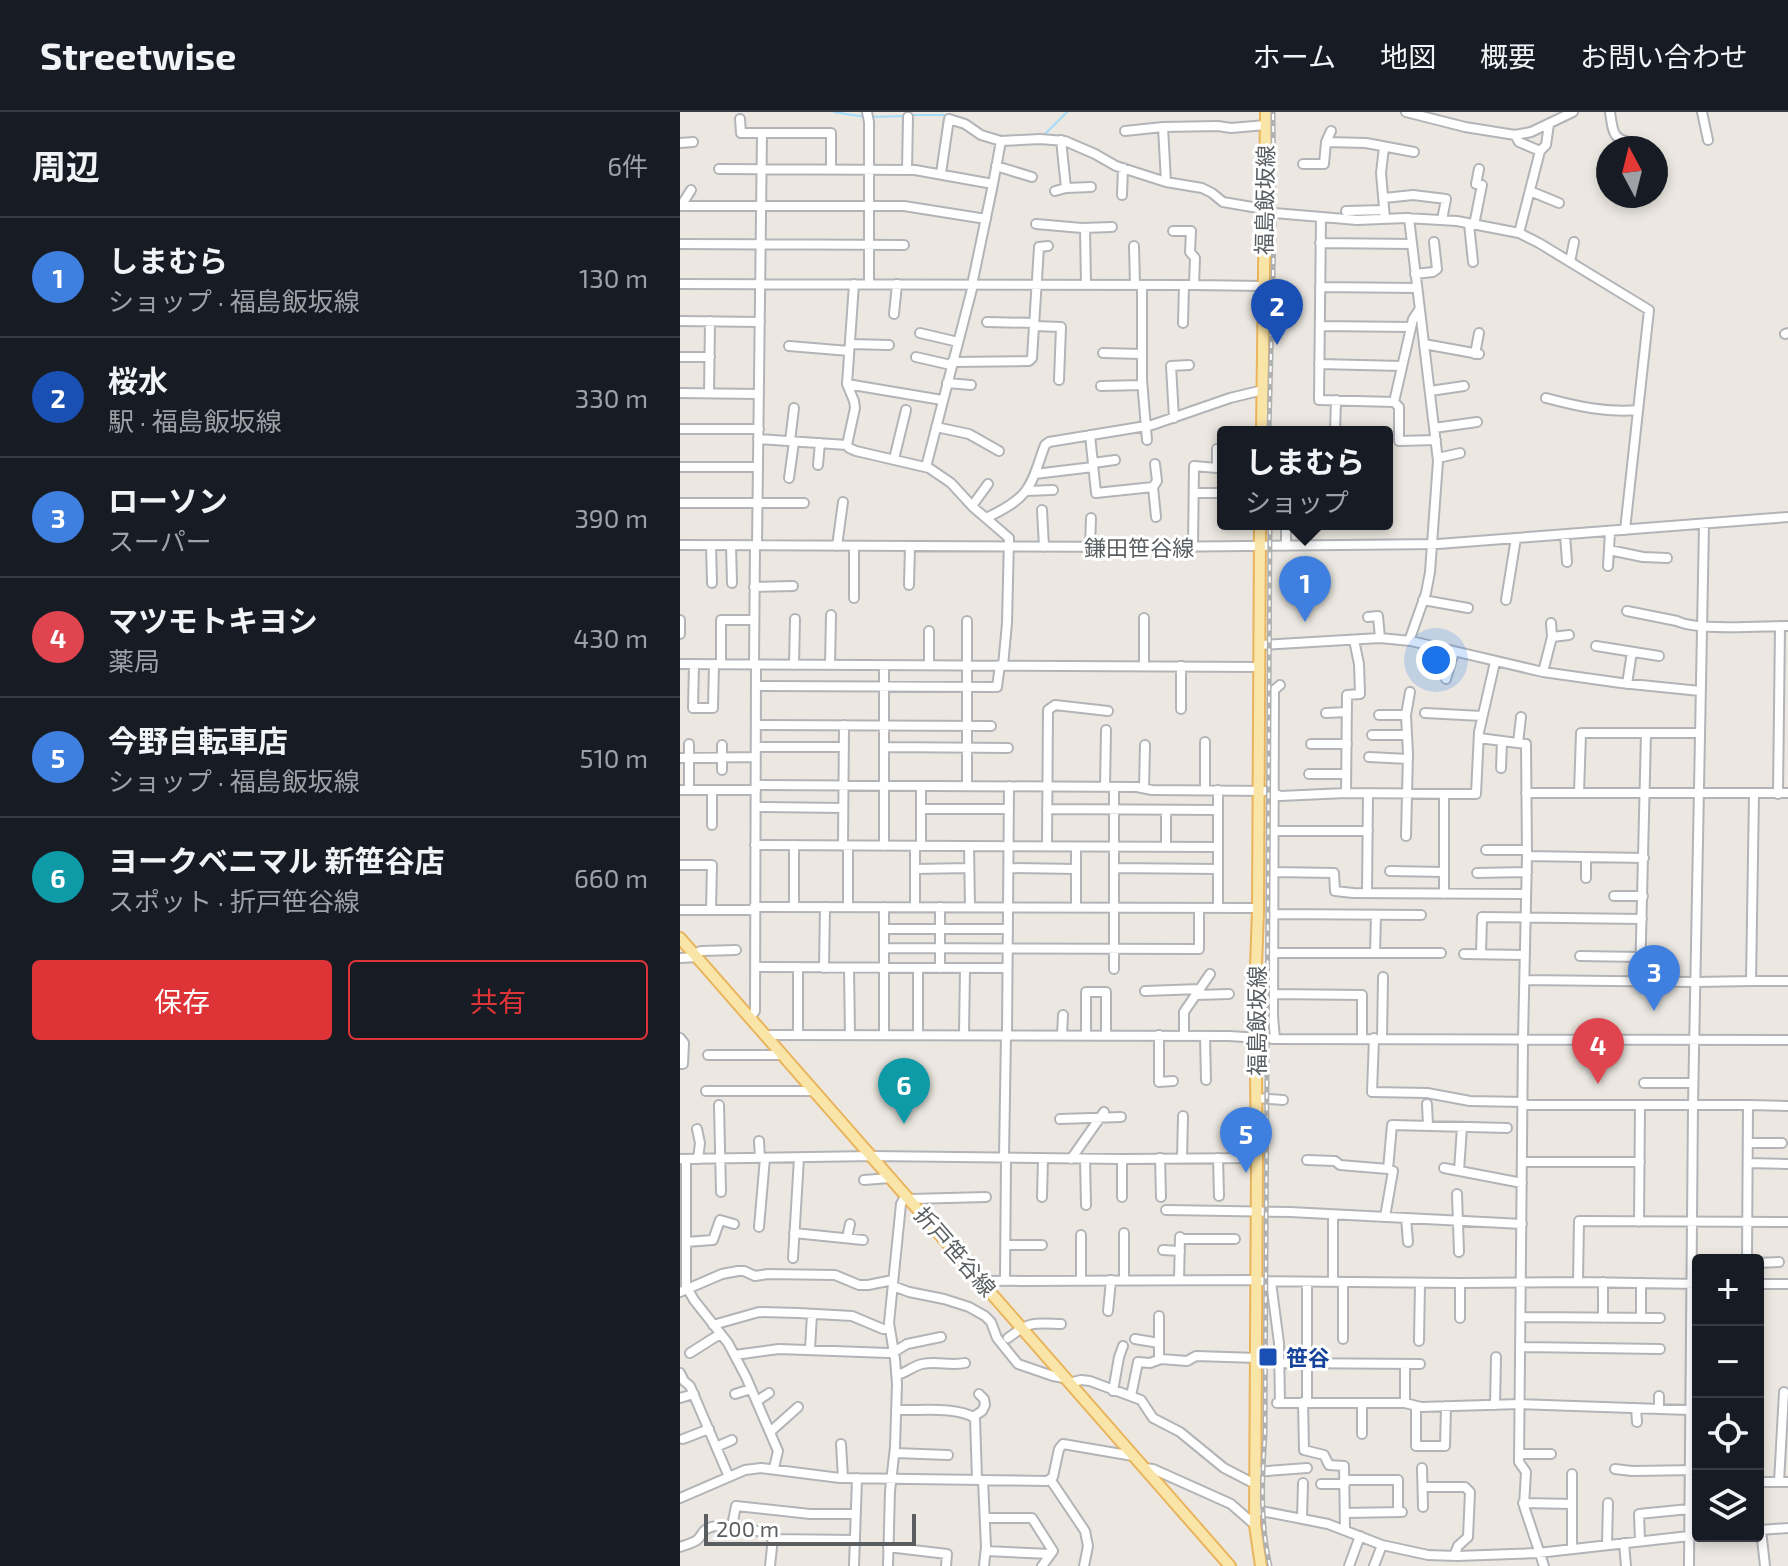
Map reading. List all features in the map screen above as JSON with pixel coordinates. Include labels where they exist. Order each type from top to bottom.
[{"type":"main road","name":"福島飯坂線","points":[[1262,426],[1266,112]]},
{"type":"main road","name":"福島飯坂線","points":[[1260,530],[1255,1037],[1255,1525],[1261,1566]]},
{"type":"main road","name":"折戸笹谷線","points":[[680,938],[1230,1566]]},
{"type":"street","points":[[1406,112],[1501,135],[1531,132],[1573,112]]},
{"type":"street","points":[[1610,112],[1616,136]]},
{"type":"street","points":[[1702,112],[1708,140]]},
{"type":"street","points":[[868,115],[869,284]]},
{"type":"street","points":[[907,170],[908,117]]},
{"type":"street","points":[[740,119],[741,133],[831,133],[831,169]]},
{"type":"street","points":[[941,173],[949,119],[1001,141],[1061,140],[1123,168],[1166,182],[1202,188],[1223,202],[1274,213],[1357,220],[1384,214]]},
{"type":"street","points":[[1519,233],[1540,151],[1546,145],[1549,124]]},
{"type":"street","points":[[1125,131],[1266,125]]},
{"type":"street","points":[[1163,127],[1166,182]]},
{"type":"street","points":[[1303,164],[1324,164],[1326,142],[1331,131]]},
{"type":"street","points":[[750,1018],[755,1011],[754,587],[758,503],[762,133]]},
{"type":"street","points":[[1515,135],[1519,142],[1540,151]]},
{"type":"street","points":[[1061,140],[1066,188]]},
{"type":"street","points":[[926,467],[973,285],[1001,141]]},
{"type":"street","points":[[680,143],[693,142]]},
{"type":"street","points":[[1326,142],[1355,142],[1414,152]]},
{"type":"street","points":[[1384,147],[1381,173],[1384,214]]},
{"type":"street","points":[[996,166],[1032,177]]},
{"type":"street","points":[[1122,195],[1123,168]]},
{"type":"street","points":[[719,169],[907,170],[941,173],[993,184]]},
{"type":"street","points":[[1473,262],[1472,224],[1482,185],[1476,184],[1479,169]]},
{"type":"street","points":[[1055,191],[1091,187]]},
{"type":"street","points":[[680,215],[691,190]]},
{"type":"street","points":[[1530,191],[1559,203]]},
{"type":"street","points":[[1384,198],[1413,195],[1446,199],[1442,220]]},
{"type":"street","points":[[682,206],[904,206],[986,219]]},
{"type":"street","points":[[1346,211],[1442,220],[1519,233],[1649,310],[1625,530]]},
{"type":"street","points":[[1321,217],[1319,400],[1394,402],[1399,407],[1399,441],[1436,440]]},
{"type":"street","points":[[1409,218],[1438,458],[1430,572],[1409,641]]},
{"type":"street","points":[[1036,224],[1112,227]]},
{"type":"street","points":[[1085,228],[1086,285]]},
{"type":"street","points":[[1173,231],[1191,231],[1190,252],[1195,258],[1194,285]]},
{"type":"street","points":[[1415,274],[1437,269],[1434,242]]},
{"type":"street","points":[[1570,262],[1574,242]]},
{"type":"street","points":[[1320,243],[1412,244]]},
{"type":"street","points":[[680,244],[904,245]]},
{"type":"street","points":[[916,357],[952,363],[1029,361],[1032,358],[1039,247],[1048,246]]},
{"type":"street","points":[[1134,246],[1147,440]]},
{"type":"street","points":[[680,284],[1263,286]]},
{"type":"street","points":[[847,445],[855,408],[847,384],[854,284]]},
{"type":"street","points":[[894,314],[897,284]]},
{"type":"street","points":[[1183,323],[1184,285]]},
{"type":"street","points":[[1320,287],[1417,288]]},
{"type":"street","points":[[1394,402],[1413,319],[1420,309]]},
{"type":"street","points":[[680,321],[760,322]]},
{"type":"street","points":[[709,393],[710,321]]},
{"type":"street","points":[[987,322],[1061,327],[1059,380]]},
{"type":"street","points":[[1320,326],[1411,327]]},
{"type":"street","points":[[920,333],[958,342]]},
{"type":"street","points":[[1424,344],[1477,354],[1479,333]]},
{"type":"street","points":[[789,346],[850,348],[889,345]]},
{"type":"street","points":[[1103,353],[1142,354]]},
{"type":"street","points":[[680,357],[710,357]]},
{"type":"street","points":[[1319,364],[1402,366]]},
{"type":"street","points":[[1174,418],[1171,366],[1189,365]]},
{"type":"street","points":[[947,383],[971,385]]},
{"type":"street","points":[[847,384],[942,400]]},
{"type":"street","points":[[1101,386],[1142,385]]},
{"type":"street","points":[[1430,391],[1464,386]]},
{"type":"street","points":[[986,518],[1004,509],[1026,491],[1049,442],[1146,426],[1263,390]]},
{"type":"street","points":[[680,393],[759,394]]},
{"type":"street","points":[[1546,398],[1607,411],[1638,410]]},
{"type":"street","points":[[1335,426],[1336,400]]},
{"type":"street","points":[[789,478],[794,408]]},
{"type":"street","points":[[894,459],[906,410]]},
{"type":"street","points":[[1434,428],[1477,422]]},
{"type":"street","points":[[936,427],[969,434],[999,451]]},
{"type":"street","points":[[680,429],[758,434],[792,442],[847,445],[856,451],[926,467],[951,483],[1009,538],[1007,623],[997,687],[756,686]]},
{"type":"street","points":[[1090,435],[1096,493],[1153,487]]},
{"type":"street","points":[[818,465],[820,443]]},
{"type":"street","points":[[1193,546],[1194,466],[1217,468],[1217,449]]},
{"type":"street","points":[[1438,458],[1460,453]]},
{"type":"street","points":[[1035,474],[1115,460]]},
{"type":"street","points":[[1155,464],[1157,481],[1153,487],[1156,517]]},
{"type":"street","points":[[680,467],[758,467]]},
{"type":"street","points":[[972,506],[988,484]]},
{"type":"street","points":[[1026,491],[1053,490]]},
{"type":"street","points":[[1194,493],[1217,493]]},
{"type":"street","points":[[837,546],[843,502]]},
{"type":"street","points":[[680,503],[804,503]]},
{"type":"street","points":[[1042,510],[1044,547]]},
{"type":"street","name":"鎌田笹谷線","points":[[680,545],[1260,547],[1432,544],[1788,517]]},
{"type":"street","points":[[1090,547],[1091,518]]},
{"type":"street","points":[[1693,1254],[1693,1083],[1704,524]]},
{"type":"street","points":[[1286,530],[1286,546]]},
{"type":"street","points":[[1608,566],[1610,532]]},
{"type":"street","points":[[1565,535],[1567,562]]},
{"type":"street","points":[[1506,600],[1516,538]]},
{"type":"street","points":[[711,545],[712,583]]},
{"type":"street","points":[[731,545],[732,583]]},
{"type":"street","points":[[854,546],[854,598]]},
{"type":"street","points":[[909,585],[910,546]]},
{"type":"street","points":[[1609,550],[1667,558]]},
{"type":"street","points":[[754,587],[793,586]]},
{"type":"street","points":[[1423,600],[1468,608]]},
{"type":"street","points":[[1627,611],[1702,627],[1784,626],[1784,739],[1778,794]]},
{"type":"street","points":[[830,665],[831,615]]},
{"type":"street","points":[[1368,617],[1378,616],[1380,638]]},
{"type":"street","points":[[1144,618],[1144,666]]},
{"type":"street","points":[[794,665],[795,619]]},
{"type":"street","points":[[680,620],[680,634]]},
{"type":"street","points":[[694,664],[693,708],[713,708],[721,620],[754,620]]},
{"type":"street","points":[[967,621],[967,786]]},
{"type":"street","points":[[1543,672],[1552,637],[1551,623]]},
{"type":"street","points":[[929,631],[929,665]]},
{"type":"street","points":[[1552,637],[1569,635]]},
{"type":"street","points":[[1260,645],[1380,638],[1409,641],[1543,672],[1700,691]]},
{"type":"street","points":[[1346,793],[1347,695],[1360,694],[1354,640]]},
{"type":"street","points":[[1596,646],[1659,656]]},
{"type":"street","points":[[1446,679],[1454,652]]},
{"type":"street","points":[[1627,684],[1632,652]]},
{"type":"street","points":[[680,790],[1048,786],[1269,791],[1280,796],[1476,794],[1482,716],[1495,662]]},
{"type":"street","points":[[680,664],[1260,667]]},
{"type":"street","points":[[884,665],[884,846]]},
{"type":"street","points":[[1181,666],[1181,709]]},
{"type":"street","points":[[1275,1039],[1274,690],[1280,685]]},
{"type":"street","points":[[1406,836],[1406,715],[1410,692]]},
{"type":"street","points":[[1047,846],[1048,710],[1055,705],[1108,711]]},
{"type":"street","points":[[1326,713],[1347,712]]},
{"type":"street","points":[[1425,713],[1482,716]]},
{"type":"street","points":[[1379,715],[1406,715]]},
{"type":"street","points":[[1518,743],[1521,717]]},
{"type":"street","points":[[756,725],[991,726]]},
{"type":"street","points":[[844,725],[843,808],[848,907]]},
{"type":"street","points":[[1106,730],[1114,809],[1114,969]]},
{"type":"street","points":[[1579,793],[1581,733],[1699,733]]},
{"type":"street","points":[[1640,980],[1646,733]]},
{"type":"street","points":[[1372,735],[1406,735]]},
{"type":"street","points":[[1479,738],[1526,744],[1519,1462],[1526,1472],[1523,1503],[1544,1566]]},
{"type":"street","points":[[1501,768],[1502,741]]},
{"type":"street","points":[[1205,742],[1205,790]]},
{"type":"street","points":[[689,744],[684,758],[689,784]]},
{"type":"street","points":[[1311,744],[1347,744]]},
{"type":"street","points":[[722,745],[722,770]]},
{"type":"street","points":[[1144,788],[1145,745]]},
{"type":"street","points":[[756,747],[844,747]]},
{"type":"street","points":[[884,747],[1008,748]]},
{"type":"street","points":[[684,758],[756,757]]},
{"type":"street","points":[[1369,757],[1408,759]]},
{"type":"street","points":[[1309,774],[1346,774]]},
{"type":"street","points":[[915,907],[921,786]]},
{"type":"street","points":[[1005,1280],[1009,786]]},
{"type":"street","points":[[712,790],[712,825]]},
{"type":"street","points":[[1218,790],[1218,908]]},
{"type":"street","points":[[1367,893],[1368,793]]},
{"type":"street","points":[[1526,793],[1788,793]]},
{"type":"street","points":[[1444,794],[1444,894]]},
{"type":"street","points":[[1751,981],[1754,794]]},
{"type":"street","points":[[756,807],[843,808]]},
{"type":"street","points":[[921,809],[1009,809]]},
{"type":"street","points":[[1047,809],[1218,810]]},
{"type":"street","points":[[1166,810],[1166,847]]},
{"type":"street","points":[[1274,831],[1368,831]]},
{"type":"street","points":[[755,845],[1218,847]]},
{"type":"street","points":[[794,845],[794,907]]},
{"type":"street","points":[[969,846],[970,907]]},
{"type":"street","points":[[1076,847],[1076,907]]},
{"type":"street","points":[[1486,850],[1644,858]]},
{"type":"street","points":[[1586,857],[1586,878]]},
{"type":"street","points":[[680,865],[712,865],[711,910]]},
{"type":"street","points":[[915,869],[969,868]]},
{"type":"street","points":[[1009,868],[1076,869]]},
{"type":"street","points":[[1114,868],[1218,869]]},
{"type":"street","points":[[1390,871],[1444,872]]},
{"type":"street","points":[[1274,872],[1334,873],[1335,891],[1526,894]]},
{"type":"street","points":[[1477,873],[1527,872]]},
{"type":"street","points":[[1614,896],[1643,896]]},
{"type":"street","points":[[680,910],[794,907],[1258,908]]},
{"type":"street","points":[[824,968],[825,907]]},
{"type":"street","points":[[884,907],[884,1035]]},
{"type":"street","points":[[940,907],[940,968]]},
{"type":"street","points":[[884,948],[1199,949],[1199,908]]},
{"type":"street","points":[[1274,914],[1421,915]]},
{"type":"street","points":[[1375,953],[1376,915]]},
{"type":"street","points":[[1481,954],[1482,917],[1642,919]]},
{"type":"street","points":[[884,929],[1008,929]]},
{"type":"street","points":[[680,958],[696,956],[701,951],[736,950]]},
{"type":"street","points":[[1274,953],[1441,953]]},
{"type":"street","points":[[1464,954],[1525,955]]},
{"type":"street","points":[[1580,956],[1641,957]]},
{"type":"street","points":[[755,967],[1007,968]]},
{"type":"street","points":[[798,967],[798,1035]]},
{"type":"street","points":[[849,968],[850,1035]]},
{"type":"street","points":[[918,968],[918,1035]]},
{"type":"street","points":[[964,1034],[965,968]]},
{"type":"street","points":[[1184,1036],[1184,1012],[1210,974]]},
{"type":"street","points":[[1383,977],[1372,1092],[1427,1093],[1470,1101],[1523,1104],[1788,1106]]},
{"type":"street","points":[[1525,980],[1788,981]]},
{"type":"street","points":[[1145,991],[1229,994]]},
{"type":"street","points":[[1086,1035],[1086,992],[1106,992],[1106,1035]]},
{"type":"street","points":[[1273,994],[1362,995],[1362,1038]]},
{"type":"street","points":[[1062,1035],[1063,1015]]},
{"type":"street","points":[[766,1035],[1788,1040]]},
{"type":"street","points":[[1159,1035],[1159,1082],[1173,1081]]},
{"type":"street","points":[[1205,1036],[1206,1080]]},
{"type":"street","points":[[680,1038],[684,1043],[683,1064],[680,1064]]},
{"type":"street","points":[[708,1055],[783,1055]]},
{"type":"street","points":[[1644,1083],[1693,1083]]},
{"type":"street","points":[[706,1091],[814,1091]]},
{"type":"street","points":[[1256,1098],[1283,1100]]},
{"type":"street","points":[[1427,1104],[1428,1126]]},
{"type":"street","points":[[719,1105],[721,1192]]},
{"type":"street","points":[[1639,1222],[1640,1105]]},
{"type":"street","points":[[1747,1254],[1748,1105]]},
{"type":"street","points":[[1060,1119],[1102,1115],[1121,1117]]},
{"type":"street","points":[[1071,1159],[1102,1115]]},
{"type":"street","points":[[1182,1158],[1183,1116]]},
{"type":"street","points":[[1388,1169],[1392,1125],[1507,1128]]},
{"type":"street","points":[[1459,1171],[1462,1127]]},
{"type":"street","points":[[697,1129],[700,1143],[698,1159]]},
{"type":"street","points":[[759,1141],[763,1158],[759,1227]]},
{"type":"street","points":[[1748,1143],[1782,1143]]},
{"type":"street","points":[[774,1468],[778,1451],[735,1355],[684,1290],[683,1159],[873,1156],[1257,1158]]},
{"type":"street","points":[[793,1258],[799,1158]]},
{"type":"street","points":[[1042,1197],[1043,1158]]},
{"type":"street","points":[[1160,1158],[1161,1197]]},
{"type":"street","points":[[1218,1158],[1219,1196]]},
{"type":"street","points":[[1085,1159],[1086,1205]]},
{"type":"street","points":[[1122,1159],[1122,1197]]},
{"type":"street","points":[[1307,1160],[1335,1161],[1340,1165],[1393,1171],[1385,1217]]},
{"type":"street","points":[[1523,1162],[1640,1162]]},
{"type":"street","points":[[1748,1163],[1788,1164]]},
{"type":"street","points":[[1444,1168],[1522,1183]]},
{"type":"street","points":[[864,1180],[890,1178]]},
{"type":"street","points":[[1457,1194],[1459,1252]]},
{"type":"street","points":[[888,1566],[897,1375],[890,1329],[901,1204],[908,1197],[986,1197]]},
{"type":"street","points":[[1166,1210],[1290,1212],[1522,1224]]},
{"type":"street","points":[[1333,1215],[1333,1281]]},
{"type":"street","points":[[1406,1218],[1408,1242]]},
{"type":"street","points":[[686,1242],[713,1240],[720,1220],[734,1224]]},
{"type":"street","points":[[1578,1282],[1579,1221],[1788,1222]]},
{"type":"street","points":[[847,1238],[850,1224]]},
{"type":"street","points":[[794,1233],[863,1240]]},
{"type":"street","points":[[1124,1233],[1124,1280]]},
{"type":"street","points":[[1081,1235],[1081,1280]]},
{"type":"street","points":[[1179,1280],[1180,1238],[1235,1239]]},
{"type":"street","points":[[1006,1245],[1042,1245]]},
{"type":"street","points":[[1163,1250],[1180,1251]]},
{"type":"street","points":[[1764,1263],[1779,1262]]},
{"type":"street","points":[[684,1290],[722,1274],[738,1271],[755,1276],[835,1275],[859,1285],[893,1283],[909,1292],[944,1299],[985,1316],[997,1338],[1018,1364],[1066,1381],[1090,1381],[1141,1400],[1153,1418],[1180,1432],[1224,1468],[1255,1478],[1307,1468]]},
{"type":"street","points":[[1108,1311],[1111,1280]]},
{"type":"street","points":[[982,1281],[1692,1284]]},
{"type":"street","points":[[1271,1282],[1279,1343],[1278,1403],[1692,1408]]},
{"type":"street","points":[[1307,1282],[1304,1450],[1324,1455],[1329,1465],[1344,1466],[1345,1530]]},
{"type":"street","points":[[1343,1282],[1343,1339]]},
{"type":"street","points":[[1603,1282],[1603,1318]]},
{"type":"street","points":[[1419,1341],[1420,1283]]},
{"type":"street","points":[[1460,1283],[1460,1318]]},
{"type":"street","points":[[1641,1283],[1641,1318]]},
{"type":"street","points":[[1764,1284],[1788,1284]]},
{"type":"street","points":[[713,1325],[759,1312],[852,1316],[890,1329]]},
{"type":"street","points":[[810,1349],[812,1314]]},
{"type":"street","points":[[1159,1316],[1159,1359]]},
{"type":"street","points":[[1521,1317],[1660,1318]]},
{"type":"street","points":[[1008,1338],[1031,1323],[1061,1324]]},
{"type":"street","points":[[1692,1398],[1693,1326]]},
{"type":"street","points":[[690,1353],[720,1334]]},
{"type":"street","points":[[735,1355],[779,1349],[888,1353],[907,1344],[941,1337]]},
{"type":"street","points":[[1135,1339],[1159,1343]]},
{"type":"street","points":[[1113,1391],[1123,1346]]},
{"type":"street","points":[[1520,1347],[1660,1349]]},
{"type":"street","points":[[1131,1396],[1138,1362],[1150,1363],[1159,1359],[1187,1361],[1196,1356],[1257,1358]]},
{"type":"street","points":[[1495,1405],[1496,1357]]},
{"type":"street","points":[[897,1375],[918,1365],[965,1363]]},
{"type":"street","points":[[1279,1363],[1420,1364]]},
{"type":"street","points":[[1405,1364],[1405,1403]]},
{"type":"street","points":[[680,1373],[694,1394],[729,1477]]},
{"type":"street","points":[[735,1394],[751,1389]]},
{"type":"street","points":[[1784,1392],[1784,1482]]},
{"type":"street","points":[[757,1401],[769,1393]]},
{"type":"street","points":[[680,1398],[694,1394]]},
{"type":"street","points":[[973,1417],[985,1405],[979,1394]]},
{"type":"street","points":[[1659,1396],[1659,1409]]},
{"type":"street","points":[[1362,1403],[1362,1434]]},
{"type":"street","points":[[1416,1406],[1416,1446],[1445,1446],[1446,1406]]},
{"type":"street","points":[[770,1432],[798,1407]]},
{"type":"street","points":[[1636,1408],[1637,1422]]},
{"type":"street","points":[[896,1410],[951,1411],[967,1413],[975,1418],[985,1518],[984,1566]]},
{"type":"street","points":[[683,1439],[709,1429]]},
{"type":"street","points":[[716,1447],[732,1440]]},
{"type":"street","points":[[841,1444],[843,1478]]},
{"type":"street","points":[[680,1498],[753,1469],[774,1468],[843,1478],[1047,1481],[1053,1477],[1063,1444],[1133,1456]]},
{"type":"street","points":[[895,1453],[948,1455]]},
{"type":"street","points":[[1519,1454],[1551,1454]]},
{"type":"street","points":[[1143,1468],[1153,1469],[1231,1504],[1255,1525]]},
{"type":"street","points":[[1422,1468],[1423,1507]]},
{"type":"street","points":[[1615,1469],[1692,1470]]},
{"type":"street","points":[[1572,1474],[1572,1548]]},
{"type":"street","points":[[854,1566],[857,1478]]},
{"type":"street","points":[[1050,1479],[1085,1531],[1088,1546],[1084,1566]]},
{"type":"street","points":[[1321,1484],[1398,1480],[1400,1512],[1345,1513]]},
{"type":"street","points":[[1300,1518],[1303,1483]]},
{"type":"street","points":[[1692,1486],[1689,1509],[1692,1528]]},
{"type":"street","points":[[1423,1487],[1465,1487],[1470,1492],[1468,1537],[1450,1555],[1445,1566]]},
{"type":"street","points":[[1523,1503],[1572,1504]]},
{"type":"street","points":[[1607,1545],[1608,1503]]},
{"type":"street","points":[[732,1526],[736,1506],[810,1514],[855,1514]]},
{"type":"street","points":[[1640,1541],[1639,1514],[1689,1509]]},
{"type":"street","points":[[1256,1510],[1300,1518],[1345,1530],[1382,1545],[1428,1555],[1538,1553],[1692,1535]]},
{"type":"street","points":[[985,1518],[1032,1518],[1053,1551],[1042,1566]]},
{"type":"street","points":[[680,1547],[696,1541],[706,1528],[715,1526],[766,1533],[772,1539],[855,1540]]},
{"type":"street","points":[[1764,1530],[1788,1528]]},
{"type":"street","points":[[1349,1566],[1360,1536]]},
{"type":"street","points":[[770,1566],[772,1539]]},
{"type":"street","points":[[1689,1566],[1692,1542]]},
{"type":"street","points":[[1762,1542],[1765,1566]]},
{"type":"street","points":[[1624,1543],[1626,1566]]},
{"type":"street","points":[[1374,1566],[1382,1545]]},
{"type":"street","points":[[888,1547],[947,1554],[946,1566]]},
{"type":"street","points":[[986,1551],[1050,1554]]},
{"type":"waterway","points":[[834,112],[865,117]]},
{"type":"waterway","points":[[1042,135],[1067,112]]},
{"type":"waterway","points":[[911,115],[948,115]]},
{"type":"waterway","points":[[871,117],[905,116]]},
{"type":"waterway","points":[[994,135],[1008,137]]},
{"type":"railway","points":[[1269,426],[1274,235],[1273,112]]},
{"type":"railway","points":[[1270,530],[1263,1500],[1270,1566]]},
{"type":"place","name":"桜水","points":[[1277,345]]},
{"type":"place","name":"しまむら","points":[[1305,622]]},
{"type":"place","name":"ローソン","points":[[1654,1011]]},
{"type":"place","name":"マツモトキヨシ","points":[[1598,1084]]},
{"type":"place","name":"ヨークベニマル 新笹谷店","points":[[904,1124]]},
{"type":"place","name":"今野自転車店","points":[[1246,1173]]},
{"type":"place","name":"笹谷","points":[[1268,1357]]}]
